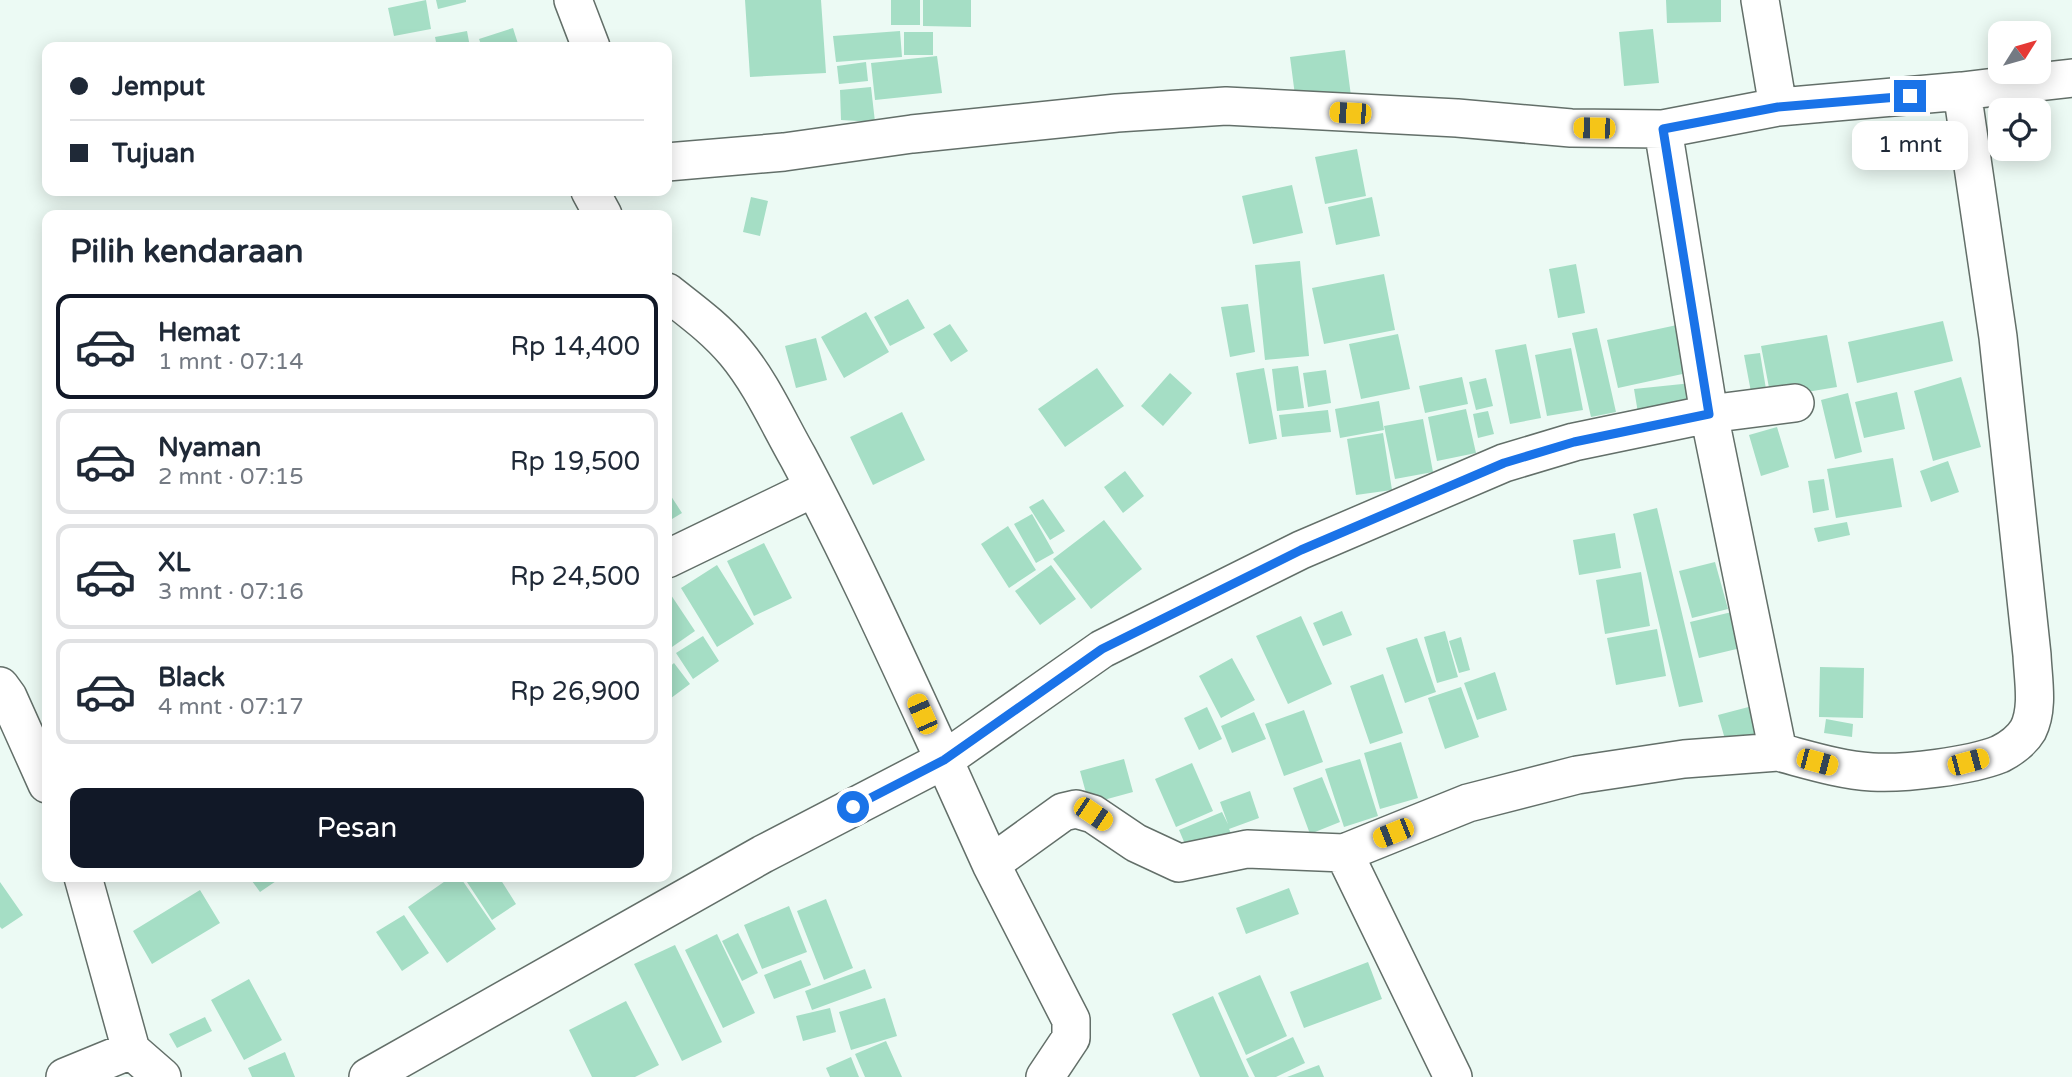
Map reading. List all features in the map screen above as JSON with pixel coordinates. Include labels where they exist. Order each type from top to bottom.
[{"type":"street","points":[[573,0],[589,42]]},
{"type":"street","points":[[1760,0],[1778,107]]},
{"type":"street","points":[[672,162],[784,152],[912,134],[1117,113],[1226,106],[1457,118],[1571,128],[1663,129],[1778,107],[1962,91],[2072,78]]},
{"type":"street","points":[[991,864],[1063,812],[1076,809],[1093,814],[1136,842],[1179,863],[1247,849],[1344,853],[1468,803],[1577,775],[1684,759],[1778,752],[1836,767],[1874,772],[1917,770],[1968,762],[2000,753],[2018,742],[2028,729],[2035,702],[2032,655],[1998,337],[1962,91]]},
{"type":"street","points":[[1663,129],[1709,414],[1778,752]]},
{"type":"street","points":[[672,296],[708,324],[736,353],[764,395],[869,598],[991,864],[1072,1020],[1071,1038],[1045,1077]]},
{"type":"street","points":[[368,1077],[763,854],[944,760],[1102,649],[1301,550],[1504,463],[1574,442],[1709,414],[1795,404]]},
{"type":"street","points":[[672,557],[814,488]]},
{"type":"street","points":[[0,686],[8,697],[42,773]]},
{"type":"street","points":[[1344,853],[1453,1077]]},
{"type":"street","points":[[84,882],[131,1050],[162,1077]]},
{"type":"street","points":[[65,1077],[131,1050]]},
{"type":"building","points":[[426,0],[431,29],[394,36],[388,8]]},
{"type":"building","points":[[436,0],[466,0],[466,2],[438,9]]},
{"type":"building","points":[[745,0],[821,0],[826,73],[750,77]]},
{"type":"building","points":[[891,0],[920,0],[920,25],[891,25]]},
{"type":"building","points":[[923,0],[971,0],[971,27],[923,26]]},
{"type":"building","points":[[1666,0],[1721,0],[1721,22],[1667,23]]},
{"type":"building","points":[[513,28],[517,42],[480,42],[479,39]]},
{"type":"building","points":[[1653,29],[1659,83],[1624,86],[1619,32]]},
{"type":"building","points":[[467,31],[469,42],[436,42],[435,37]]},
{"type":"building","points":[[900,31],[902,57],[836,62],[833,36]]},
{"type":"building","points":[[904,32],[933,32],[933,55],[904,55]]},
{"type":"building","points":[[1345,50],[1351,96],[1296,103],[1290,57]]},
{"type":"building","points":[[937,56],[942,93],[875,100],[871,63]]},
{"type":"building","points":[[866,62],[868,81],[839,84],[837,66]]},
{"type":"building","points":[[871,87],[875,122],[841,120],[840,90]]},
{"type":"building","points":[[1357,149],[1366,196],[1325,204],[1315,157]]},
{"type":"building","points":[[1292,185],[1303,233],[1253,244],[1242,196]]},
{"type":"building","points":[[751,197],[768,201],[760,236],[743,232]]},
{"type":"building","points":[[1372,197],[1380,236],[1336,245],[1328,207]]},
{"type":"building","points":[[1300,261],[1309,356],[1265,360],[1255,265]]},
{"type":"building","points":[[1576,264],[1585,313],[1558,318],[1549,269]]},
{"type":"building","points":[[1384,274],[1395,330],[1324,344],[1312,288]]},
{"type":"building","points":[[908,299],[925,328],[890,346],[874,317]]},
{"type":"building","points":[[1248,304],[1255,352],[1230,357],[1221,307]]},
{"type":"building","points":[[866,312],[889,352],[844,378],[821,337]]},
{"type":"building","points":[[1943,321],[1953,361],[1857,383],[1848,342]]},
{"type":"building","points":[[950,324],[968,351],[951,362],[933,334]]},
{"type":"building","points":[[1677,325],[1687,373],[1618,388],[1607,340]]},
{"type":"building","points":[[1597,328],[1616,412],[1591,417],[1572,333]]},
{"type":"building","points":[[1398,334],[1410,389],[1361,399],[1349,344]]},
{"type":"building","points":[[1827,335],[1837,387],[1771,398],[1761,346]]},
{"type":"building","points":[[816,338],[827,380],[796,388],[785,346]]},
{"type":"building","points":[[1526,344],[1541,418],[1510,424],[1495,350]]},
{"type":"building","points":[[1571,348],[1583,410],[1547,416],[1535,355]]},
{"type":"building","points":[[1760,353],[1766,389],[1751,392],[1744,355]]},
{"type":"building","points":[[1298,366],[1304,408],[1277,411],[1272,369]]},
{"type":"building","points":[[1097,368],[1124,406],[1065,447],[1038,409]]},
{"type":"building","points":[[1264,368],[1277,439],[1249,444],[1236,373]]},
{"type":"building","points":[[1326,370],[1331,403],[1308,407],[1303,373]]},
{"type":"building","points":[[1170,373],[1192,393],[1163,426],[1141,406]]},
{"type":"building","points":[[1462,377],[1468,404],[1425,413],[1419,386]]},
{"type":"building","points":[[1961,377],[1981,447],[1933,461],[1914,391]]},
{"type":"building","points":[[1486,378],[1493,406],[1476,410],[1469,382]]},
{"type":"building","points":[[1692,383],[1695,407],[1638,413],[1634,389]]},
{"type":"building","points":[[1897,392],[1905,429],[1864,438],[1855,402]]},
{"type":"building","points":[[1848,393],[1862,452],[1835,459],[1821,400]]},
{"type":"building","points":[[1379,401],[1384,430],[1340,438],[1335,409]]},
{"type":"building","points":[[1466,409],[1476,453],[1437,461],[1428,417]]},
{"type":"building","points":[[1328,410],[1331,432],[1282,437],[1279,415]]},
{"type":"building","points":[[1488,411],[1494,434],[1478,438],[1473,414]]},
{"type":"building","points":[[902,412],[925,460],[873,485],[850,437]]},
{"type":"building","points":[[1423,419],[1433,472],[1395,479],[1384,426]]},
{"type":"building","points":[[1777,427],[1789,467],[1761,476],[1749,435]]},
{"type":"building","points":[[1383,433],[1392,490],[1356,495],[1347,439]]},
{"type":"building","points":[[1893,458],[1902,507],[1836,518],[1827,469]]},
{"type":"building","points":[[1948,461],[1959,492],[1931,502],[1920,471]]},
{"type":"building","points":[[1125,471],[1144,496],[1123,513],[1104,487]]},
{"type":"building","points":[[1824,479],[1829,510],[1813,513],[1808,481]]},
{"type":"building","points":[[672,498],[682,513],[672,519]]},
{"type":"building","points":[[1043,499],[1065,531],[1050,540],[1029,507]]},
{"type":"building","points":[[1657,508],[1703,702],[1679,707],[1633,514]]},
{"type":"building","points":[[1032,514],[1054,553],[1036,563],[1014,524]]},
{"type":"building","points":[[1104,520],[1142,569],[1091,609],[1053,559]]},
{"type":"building","points":[[1847,522],[1850,535],[1818,542],[1814,528]]},
{"type":"building","points":[[1008,526],[1036,570],[1009,588],[981,544]]},
{"type":"building","points":[[1615,533],[1621,568],[1579,575],[1573,540]]},
{"type":"building","points":[[764,543],[792,598],[754,616],[727,561]]},
{"type":"building","points":[[1715,562],[1728,609],[1692,618],[1679,571]]},
{"type":"building","points":[[717,565],[754,624],[717,647],[681,588]]},
{"type":"building","points":[[1051,565],[1076,599],[1040,625],[1015,591]]},
{"type":"building","points":[[1641,572],[1650,626],[1605,634],[1596,580]]},
{"type":"building","points":[[672,596],[695,631],[672,647]]},
{"type":"building","points":[[1342,611],[1352,635],[1323,646],[1313,623]]},
{"type":"building","points":[[1736,611],[1745,647],[1699,658],[1690,622]]},
{"type":"building","points":[[1301,616],[1332,684],[1288,704],[1256,636]]},
{"type":"building","points":[[1657,629],[1666,676],[1616,685],[1607,638]]},
{"type":"building","points":[[1445,631],[1458,677],[1437,683],[1424,637]]},
{"type":"building","points":[[703,636],[719,661],[693,679],[676,653]]},
{"type":"building","points":[[1461,637],[1470,670],[1459,673],[1449,641]]},
{"type":"building","points":[[1417,638],[1436,692],[1405,703],[1386,648]]},
{"type":"building","points":[[1232,658],[1255,700],[1221,718],[1199,676]]},
{"type":"building","points":[[674,663],[690,684],[672,697]]},
{"type":"building","points":[[1820,667],[1864,668],[1863,718],[1819,717]]},
{"type":"building","points":[[1495,672],[1507,710],[1477,720],[1464,683]]},
{"type":"building","points":[[1383,674],[1403,733],[1370,744],[1350,686]]},
{"type":"building","points":[[1461,687],[1479,737],[1445,749],[1428,698]]},
{"type":"building","points":[[1760,704],[1770,741],[1729,753],[1718,715]]},
{"type":"building","points":[[1207,707],[1222,739],[1199,750],[1184,718]]},
{"type":"building","points":[[1304,710],[1323,762],[1284,776],[1265,724]]},
{"type":"building","points":[[1254,712],[1266,739],[1232,753],[1221,726]]},
{"type":"building","points":[[1826,719],[1853,724],[1852,737],[1824,733]]},
{"type":"building","points":[[1401,742],[1418,798],[1380,809],[1364,753]]},
{"type":"building","points":[[1124,759],[1133,792],[1089,804],[1080,771]]},
{"type":"building","points":[[1360,759],[1378,816],[1344,827],[1325,769]]},
{"type":"building","points":[[1192,763],[1213,811],[1176,827],[1155,779]]},
{"type":"building","points":[[1322,777],[1340,822],[1310,834],[1293,788]]},
{"type":"building","points":[[1250,791],[1259,818],[1229,829],[1234,839],[1191,858],[1179,830],[1222,812],[1228,824],[1220,802]]},
{"type":"building","points":[[0,882],[23,915],[2,929],[0,927]]},
{"type":"building","points":[[253,882],[275,882],[260,892]]},
{"type":"building","points":[[444,882],[463,882],[496,929],[447,963],[408,907]]},
{"type":"building","points":[[467,882],[502,882],[516,904],[492,920]]},
{"type":"building","points":[[1289,888],[1299,914],[1246,934],[1236,908]]},
{"type":"building","points":[[200,890],[220,923],[152,964],[133,931]]},
{"type":"building","points":[[826,899],[853,968],[824,980],[797,911]]},
{"type":"building","points":[[789,906],[807,952],[762,969],[744,925]]},
{"type":"building","points":[[404,915],[429,953],[402,971],[376,932]]},
{"type":"building","points":[[738,933],[758,973],[742,981],[722,941]]},
{"type":"building","points":[[717,934],[755,1013],[723,1028],[685,950]]},
{"type":"building","points":[[675,945],[722,1042],[682,1061],[634,964]]},
{"type":"building","points":[[801,960],[811,985],[774,999],[764,975]]},
{"type":"building","points":[[1368,962],[1382,999],[1304,1028],[1290,992]]},
{"type":"building","points":[[865,969],[872,988],[812,1010],[805,991]]},
{"type":"building","points":[[1260,975],[1287,1036],[1246,1055],[1218,993]]},
{"type":"building","points":[[249,979],[282,1040],[244,1060],[211,1000]]},
{"type":"building","points":[[1213,996],[1249,1077],[1200,1077],[1172,1014]]},
{"type":"building","points":[[885,998],[897,1036],[851,1050],[839,1012]]},
{"type":"building","points":[[626,1001],[659,1065],[635,1077],[592,1077],[569,1030]]},
{"type":"building","points":[[830,1008],[836,1032],[803,1041],[796,1016]]},
{"type":"building","points":[[205,1017],[212,1031],[177,1048],[169,1034]]},
{"type":"building","points":[[1293,1037],[1305,1063],[1276,1077],[1255,1077],[1246,1059]]},
{"type":"building","points":[[886,1041],[902,1077],[865,1077],[855,1054]]},
{"type":"building","points":[[285,1052],[295,1077],[252,1077],[248,1068]]},
{"type":"building","points":[[851,1057],[859,1077],[830,1077],[826,1068]]},
{"type":"building","points":[[1319,1065],[1324,1077],[1287,1077]]},
{"type":"route","points":[[853,807],[944,760],[1102,649],[1301,550],[1504,463],[1574,442],[1709,414],[1663,129],[1778,107],[1910,96]]}]
